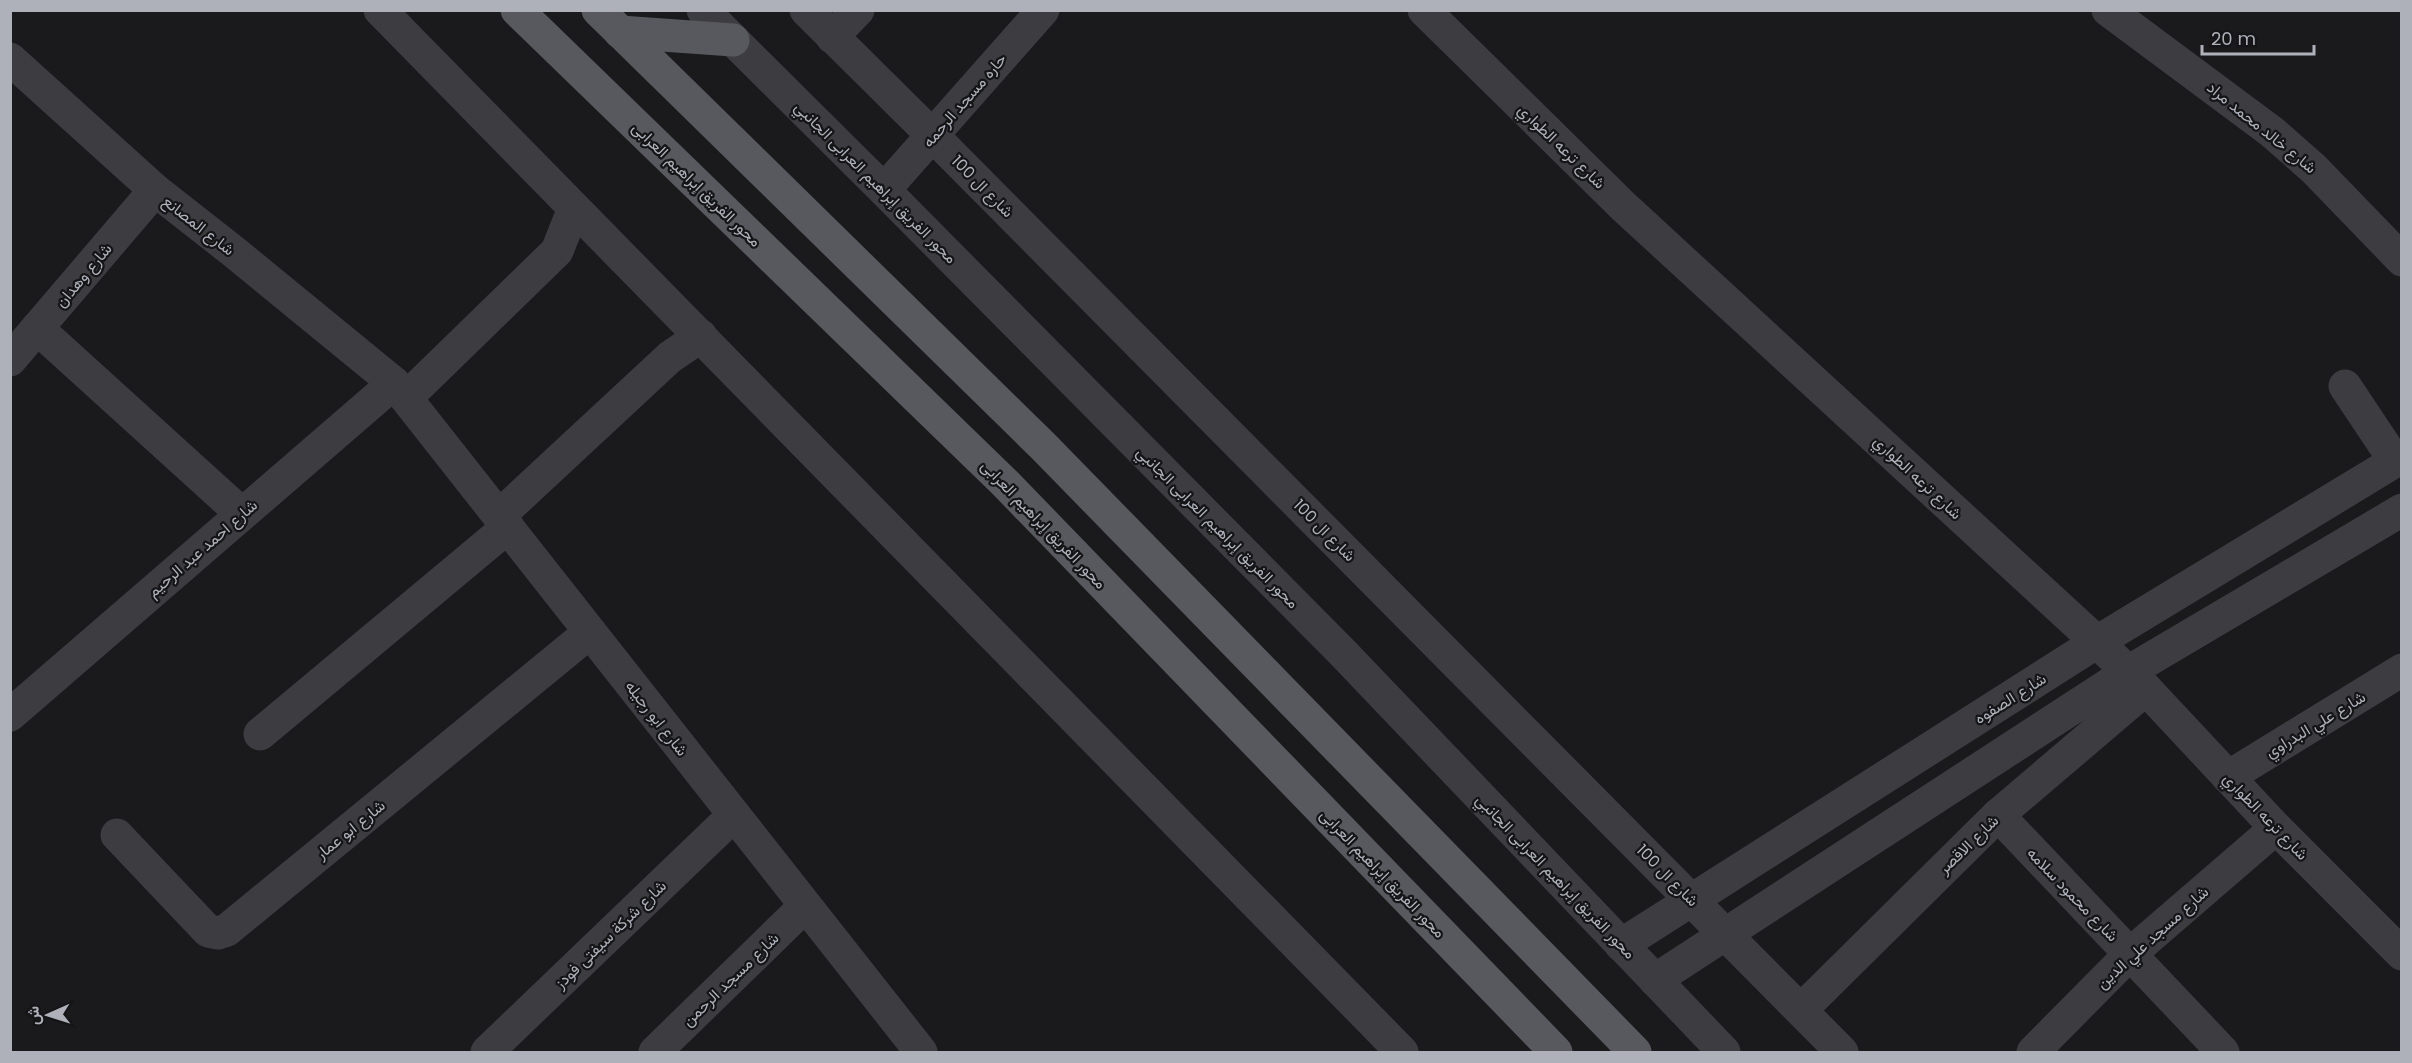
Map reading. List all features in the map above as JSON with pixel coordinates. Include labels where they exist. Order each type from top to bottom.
[{"type":"main road","name":"محور الفريق إبراهيم العرابى","points":[[517,10],[1005,483],[1556,1053]]},
{"type":"main road","points":[[609,21],[733,40]]},
{"type":"main road","points":[[609,21],[1043,446],[1635,1053]]},
{"type":"street","points":[[380,10],[1402,1053]]},
{"type":"street","name":"محور الفريق إبراهيم العرابى الجانبي","points":[[703,10],[1343,653],[1724,1053]]},
{"type":"street","name":"شارع ال 100","points":[[806,10],[1842,1053]]},
{"type":"street","points":[[832,37],[858,10]]},
{"type":"street","name":"حاره مسجد الرحمه","points":[[884,190],[1043,10]]},
{"type":"street","name":"شارع ترعه الطواري","points":[[1424,10],[1623,206],[2137,680],[2276,828],[2402,954]]},
{"type":"street","name":"شارع خالد محمد مراد","points":[[2108,10],[2272,132],[2338,192],[2402,260]]},
{"type":"street","name":"شارع المصانع","points":[[10,59],[154,190],[243,259],[400,390]]},
{"type":"street","name":"شارع وهدان","points":[[10,360],[154,190]]},
{"type":"street","name":"شارع احمد عبد الرحيم","points":[[10,714],[242,514],[400,390],[557,251],[574,208]]},
{"type":"street","points":[[37,328],[242,514]]},
{"type":"street","points":[[260,734],[504,521],[670,357],[701,336]]},
{"type":"street","points":[[2345,386],[2398,459]]},
{"type":"street","name":"شارع ابو رجيله","points":[[400,390],[921,1053]]},
{"type":"street","name":"شارع الصفوه","points":[[1621,945],[2097,642],[2398,459]]},
{"type":"street","points":[[1654,980],[1725,933],[2137,680],[2402,510]]},
{"type":"street","name":"شارع ابو عمار","points":[[117,836],[208,931],[218,933],[227,930],[590,632]]},
{"type":"street","name":"شارع علي البدراوي","points":[[2228,777],[2402,670]]},
{"type":"street","name":"شارع الاقصر","points":[[1801,1010],[2137,680]]},
{"type":"street","name":"شارع شركة سيفتى فودز","points":[[487,1053],[734,815]]},
{"type":"street","name":"شارع محمود سلامه","points":[[1998,815],[2223,1053]]},
{"type":"street","name":"شارع مسجد علي الدين","points":[[2033,1053],[2130,954],[2276,828]]},
{"type":"street","name":"شارع مسجد الرحمن","points":[[655,1053],[805,906]]}]
